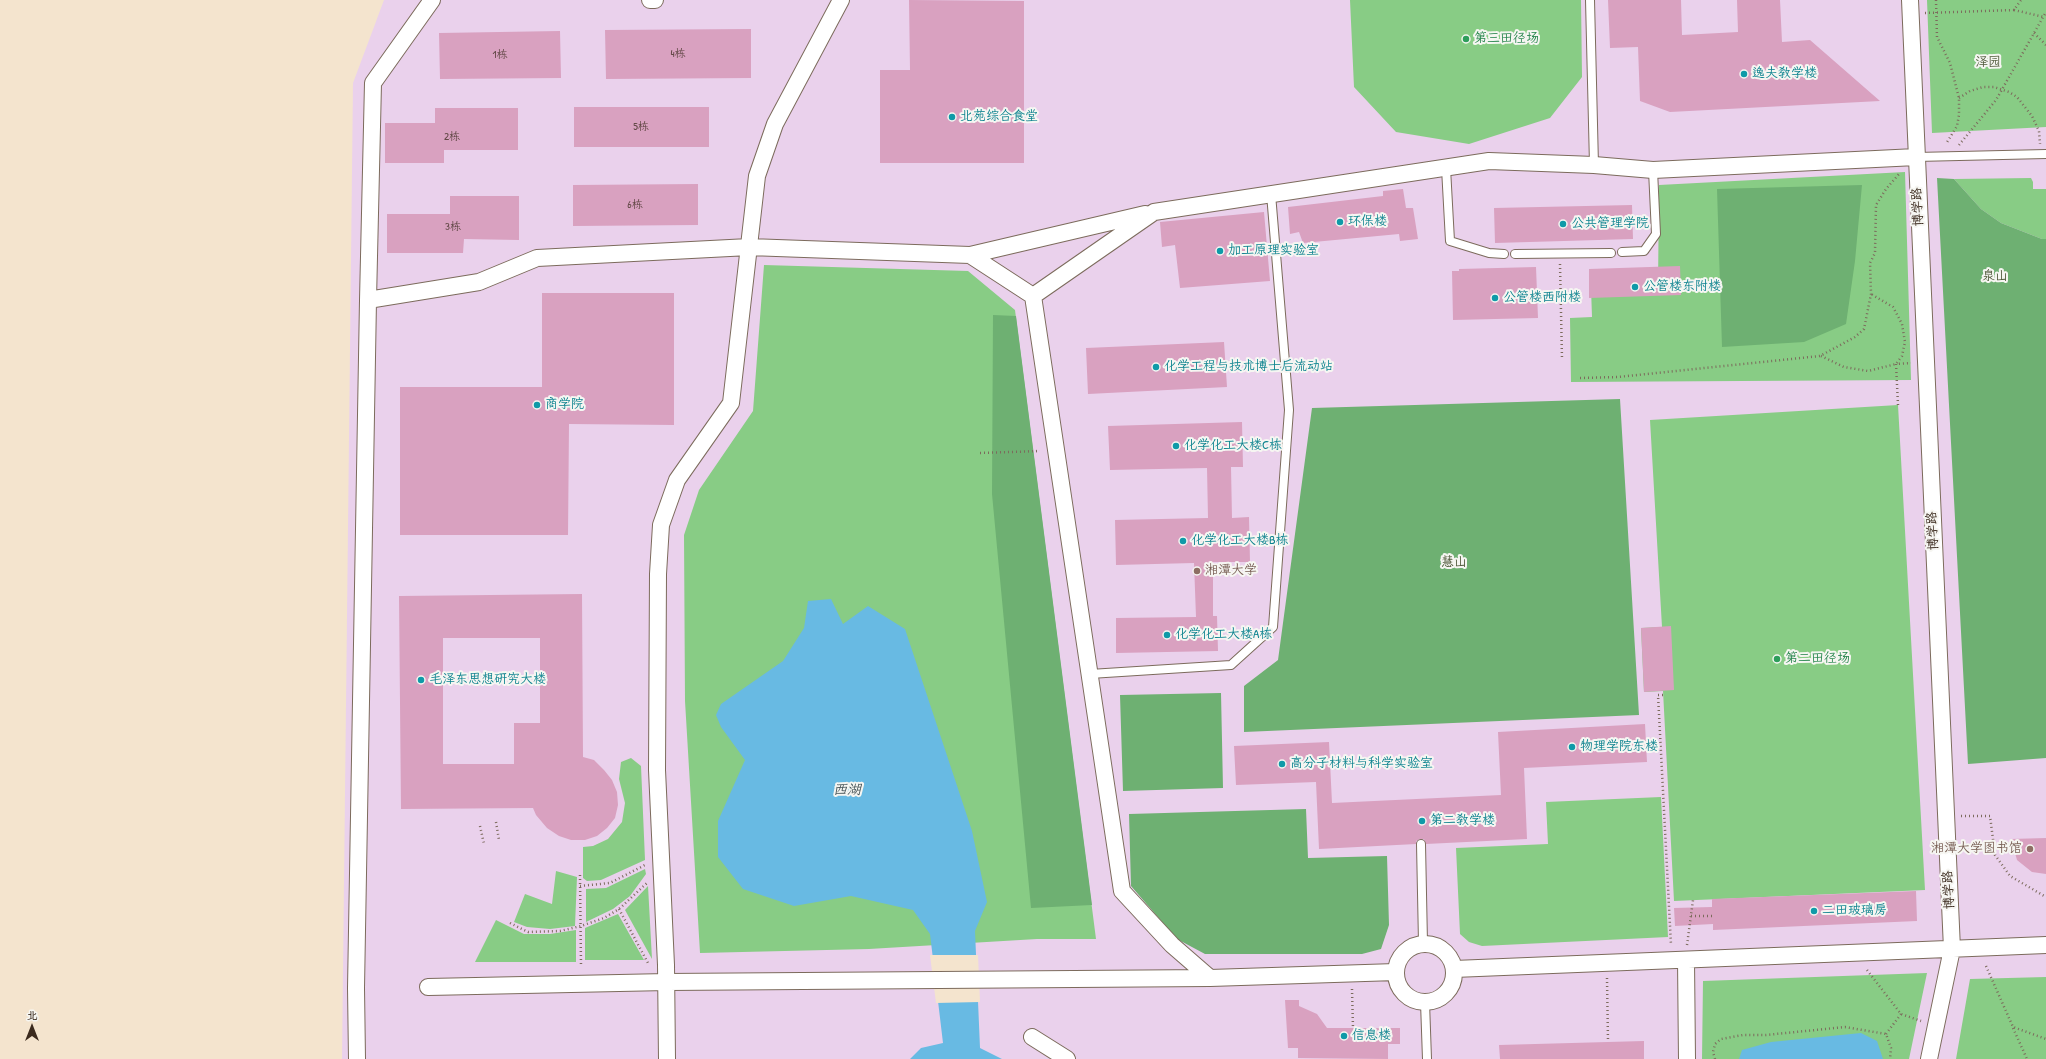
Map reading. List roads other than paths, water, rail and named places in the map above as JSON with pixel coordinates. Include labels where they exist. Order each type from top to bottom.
[{"type":"street","points":[[357,1059],[357,972],[368,300],[373,83],[432,0]]},
{"type":"street","points":[[650,0],[655,0]]},
{"type":"street","points":[[667,1059],[667,982],[657,770],[658,574],[661,525],[677,480],[731,403],[757,176],[775,124],[841,0]]},
{"type":"street","name":"博学路","points":[[1910,0],[1952,949],[1929,1059]]},
{"type":"street","points":[[368,300],[479,282],[537,258],[749,247],[970,256],[1154,212],[1489,161],[1594,165],[1653,170],[1916,157]]},
{"type":"street","points":[[1033,296],[1154,212]]},
{"type":"street","points":[[970,256],[1033,296],[1122,891],[1172,945],[1210,978]]},
{"type":"street","points":[[1423,943],[1439,948],[1446,953],[1454,969],[1454,979],[1450,988],[1435,1000],[1425,1002],[1408,997],[1397,982],[1396,972],[1399,960],[1406,950],[1423,943]]},
{"type":"street","points":[[1454,969],[2046,945]]},
{"type":"street","points":[[1686,960],[1687,1059]]},
{"type":"street","points":[[428,987],[667,982],[1086,980],[1396,972]]},
{"type":"street","points":[[1032,1037],[1067,1059]]},
{"type":"lane","points":[[1590,0],[1594,165]]},
{"type":"lane","points":[[1916,157],[2043,154]]},
{"type":"lane","points":[[1446,168],[1450,241],[1489,252],[1504,254]]},
{"type":"lane","points":[[1622,252],[1644,251],[1656,234],[1653,170]]},
{"type":"lane","points":[[1090,674],[1232,665],[1273,627],[1288,410],[1271,194]]},
{"type":"lane","points":[[1515,254],[1611,252]]},
{"type":"lane","points":[[1421,844],[1423,943]]},
{"type":"lane","points":[[1425,1002],[1427,1059]]},
{"type":"water","name":"西湖","points":[[831,599],[843,624],[868,606],[905,629],[972,831],[987,902],[975,931],[980,1048],[1002,1059],[910,1059],[921,1048],[943,1043],[930,934],[913,910],[851,896],[794,906],[743,889],[718,857],[718,821],[745,760],[721,727],[716,715],[721,704],[783,661],[804,628],[808,601]]},
{"type":"water","points":[[1861,1033],[1877,1041],[1883,1059],[1739,1059],[1742,1050],[1771,1042]]},
{"type":"place","name":"第三田径场","points":[[1466,39]]},
{"type":"place","name":"逸夫教学楼","points":[[1744,74]]},
{"type":"place","name":"北苑综合食堂","points":[[952,117]]},
{"type":"place","name":"环保楼","points":[[1340,222]]},
{"type":"place","name":"公共管理学院","points":[[1563,224]]},
{"type":"place","name":"加工原理实验室","points":[[1220,251]]},
{"type":"place","name":"公管楼东附楼","points":[[1635,287]]},
{"type":"place","name":"公管楼西附楼","points":[[1495,298]]},
{"type":"place","name":"化学工程与技术博士后流动站","points":[[1156,367]]},
{"type":"place","name":"商学院","points":[[537,405]]},
{"type":"place","name":"化学化工大楼C栋","points":[[1176,446]]},
{"type":"place","name":"化学化工大楼B栋","points":[[1183,541]]},
{"type":"place","name":"湘潭大学","points":[[1197,571]]},
{"type":"place","name":"化学化工大楼A栋","points":[[1167,635]]},
{"type":"place","name":"第二田径场","points":[[1777,659]]},
{"type":"place","name":"毛泽东思想研究大楼","points":[[421,680]]},
{"type":"place","name":"物理学院东楼","points":[[1572,747]]},
{"type":"place","name":"高分子材料与科学实验室","points":[[1282,764]]},
{"type":"place","name":"第二教学楼","points":[[1422,821]]},
{"type":"place","name":"湘潭大学图书馆","points":[[2030,849]]},
{"type":"place","name":"二田玻璃房","points":[[1814,911]]},
{"type":"place","name":"信息楼","points":[[1344,1036]]},
{"type":"park label","name":"泽园","points":[[1988,63]]},
{"type":"park label","name":"泉山","points":[[1995,277]]},
{"type":"park label","name":"慧山","points":[[1454,563]]}]
